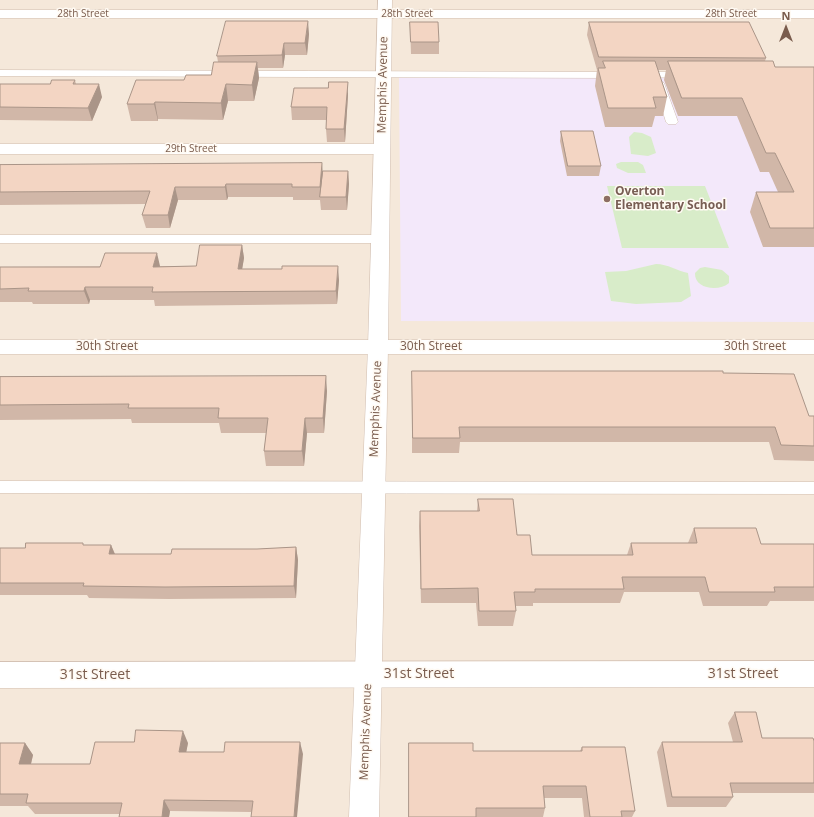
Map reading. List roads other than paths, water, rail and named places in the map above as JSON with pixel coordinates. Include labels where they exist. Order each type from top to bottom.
[{"type":"street","name":"28th Street","points":[[0,14],[385,7],[814,14]]},
{"type":"street","name":"Memphis Avenue","points":[[364,817],[378,347],[385,7]]},
{"type":"street","name":"29th Street","points":[[0,149],[382,149]]},
{"type":"street","name":"30th Street","points":[[0,347],[814,347]]},
{"type":"street","name":"31st Street","points":[[0,675],[814,674]]},
{"type":"lane","points":[[0,73],[696,75]]},
{"type":"lane","points":[[656,75],[672,122]]},
{"type":"lane","points":[[0,239],[380,239]]},
{"type":"lane","points":[[0,487],[814,488]]},
{"type":"place","name":"Overton Elementary School","points":[[607,199]]}]
